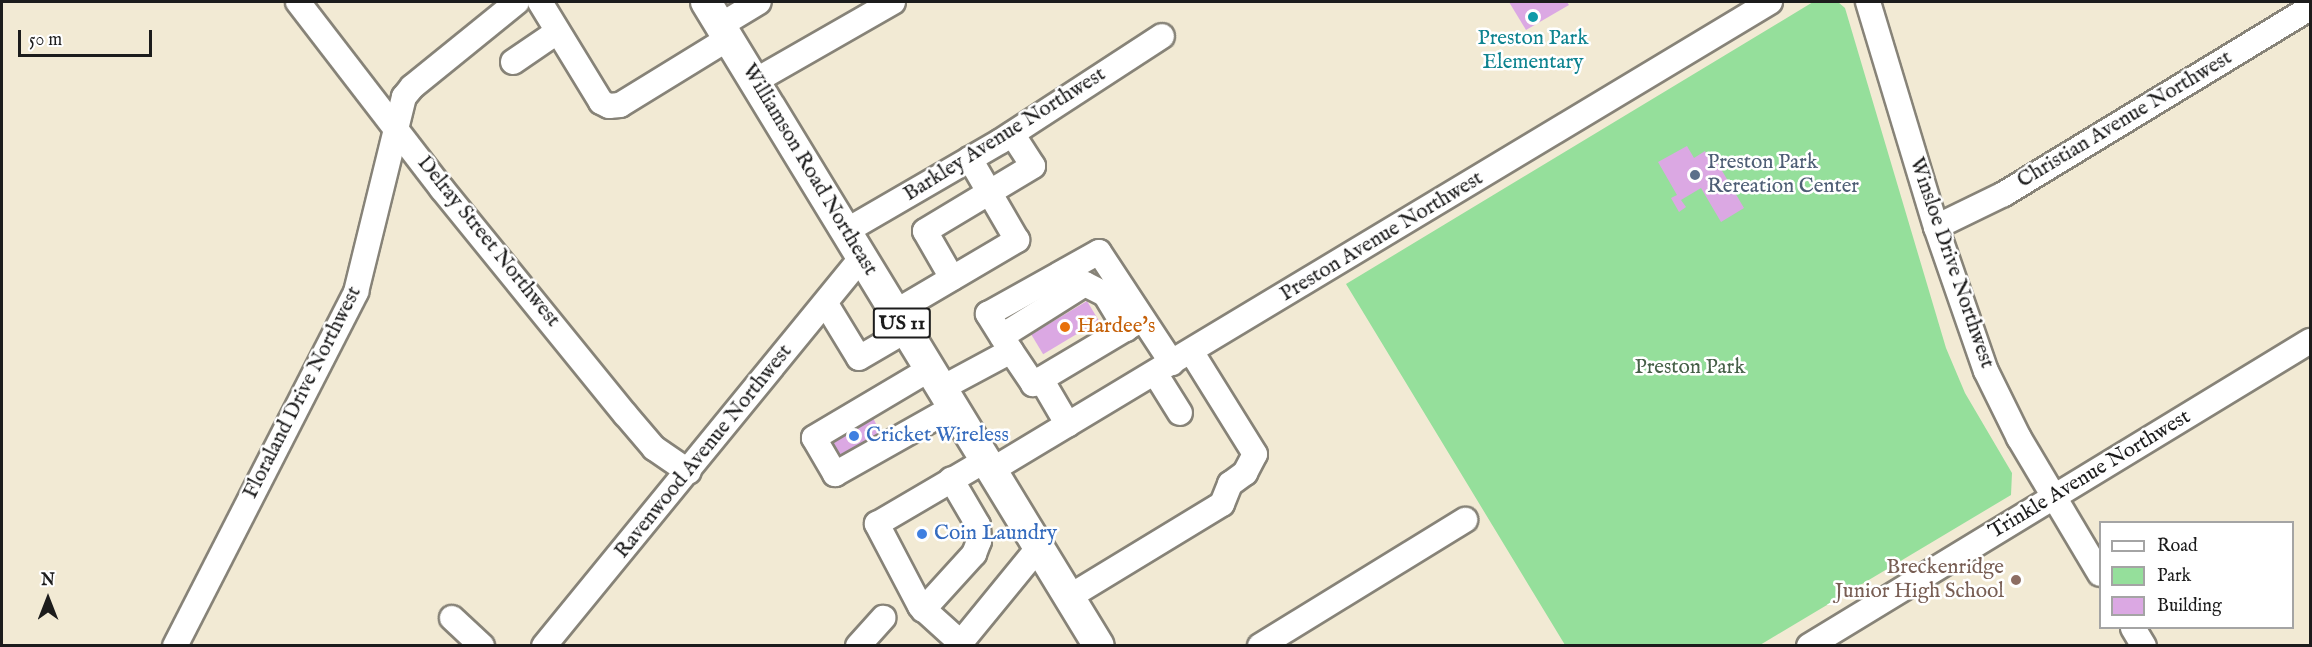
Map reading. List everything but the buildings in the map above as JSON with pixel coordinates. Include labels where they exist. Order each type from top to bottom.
[{"type":"main road","name":"Williamson Road Northeast","points":[[718,22],[1099,645]]},
{"type":"street","name":"Delray Street Northwest","points":[[298,2],[396,128],[654,448],[689,472]]},
{"type":"street","name":"Floraland Drive Northwest","points":[[175,645],[356,292],[404,98],[412,87],[517,2]]},
{"type":"street","points":[[540,2],[601,102],[609,106],[620,105],[718,22],[759,2]]},
{"type":"street","points":[[755,81],[893,2]]},
{"type":"street","name":"Winsloe Drive Northwest","points":[[1868,2],[1936,227],[1986,372],[2099,572]]},
{"type":"street","name":"Preston Avenue Northwest","points":[[923,610],[877,524],[951,479],[989,465],[1068,425],[1756,5]]},
{"type":"street","name":"Christian Avenue Northwest","points":[[1936,227],[2004,194],[2310,8]]},
{"type":"street","points":[[513,62],[557,32]]},
{"type":"street","name":"Barkley Avenue Northwest","points":[[846,231],[1012,134],[1162,36]]},
{"type":"street","points":[[952,278],[925,231],[1033,166],[1012,134]]},
{"type":"street","points":[[826,304],[863,365],[901,321],[952,278],[1017,240],[970,159]]},
{"type":"street","points":[[1099,252],[1134,324],[1033,384],[988,314],[1099,252]]},
{"type":"street","name":"Ravenwood Avenue Northwest","points":[[544,645],[689,472],[862,257]]},
{"type":"street","points":[[942,388],[814,438],[835,474],[942,388],[1085,284],[1105,294],[1173,362],[1255,454],[1245,473],[1230,484],[1222,504],[1069,597]]},
{"type":"street","name":"Trinkle Avenue Northwest","points":[[1809,645],[2310,341]]},
{"type":"street","points":[[1173,362],[1180,413]]},
{"type":"street","points":[[1041,379],[1068,425]]},
{"type":"street","points":[[951,479],[978,525],[979,540],[974,554],[923,610],[959,644],[1039,547]]},
{"type":"street","points":[[1274,642],[1465,520]]},
{"type":"street","points":[[452,618],[482,645]]},
{"type":"street","points":[[858,645],[883,618]]},
{"type":"street","points":[[2134,629],[2144,645]]},
{"type":"green space","name":"Preston Park","points":[[1813,2],[1838,2],[1845,8],[1946,348],[1965,393],[2012,473],[2011,495],[1760,645],[1565,645],[1346,284]]},
{"type":"place","name":"Preston Park Elementary","points":[[1533,17]]},
{"type":"place","name":"Preston Park Rereation Center","points":[[1695,175]]},
{"type":"place","name":"Hardee's","points":[[1065,327]]},
{"type":"place","name":"Cricket Wireless","points":[[854,436]]},
{"type":"place","name":"Coin Laundry","points":[[922,534]]},
{"type":"place","name":"Breckenridge Junior High School","points":[[2016,580]]}]
